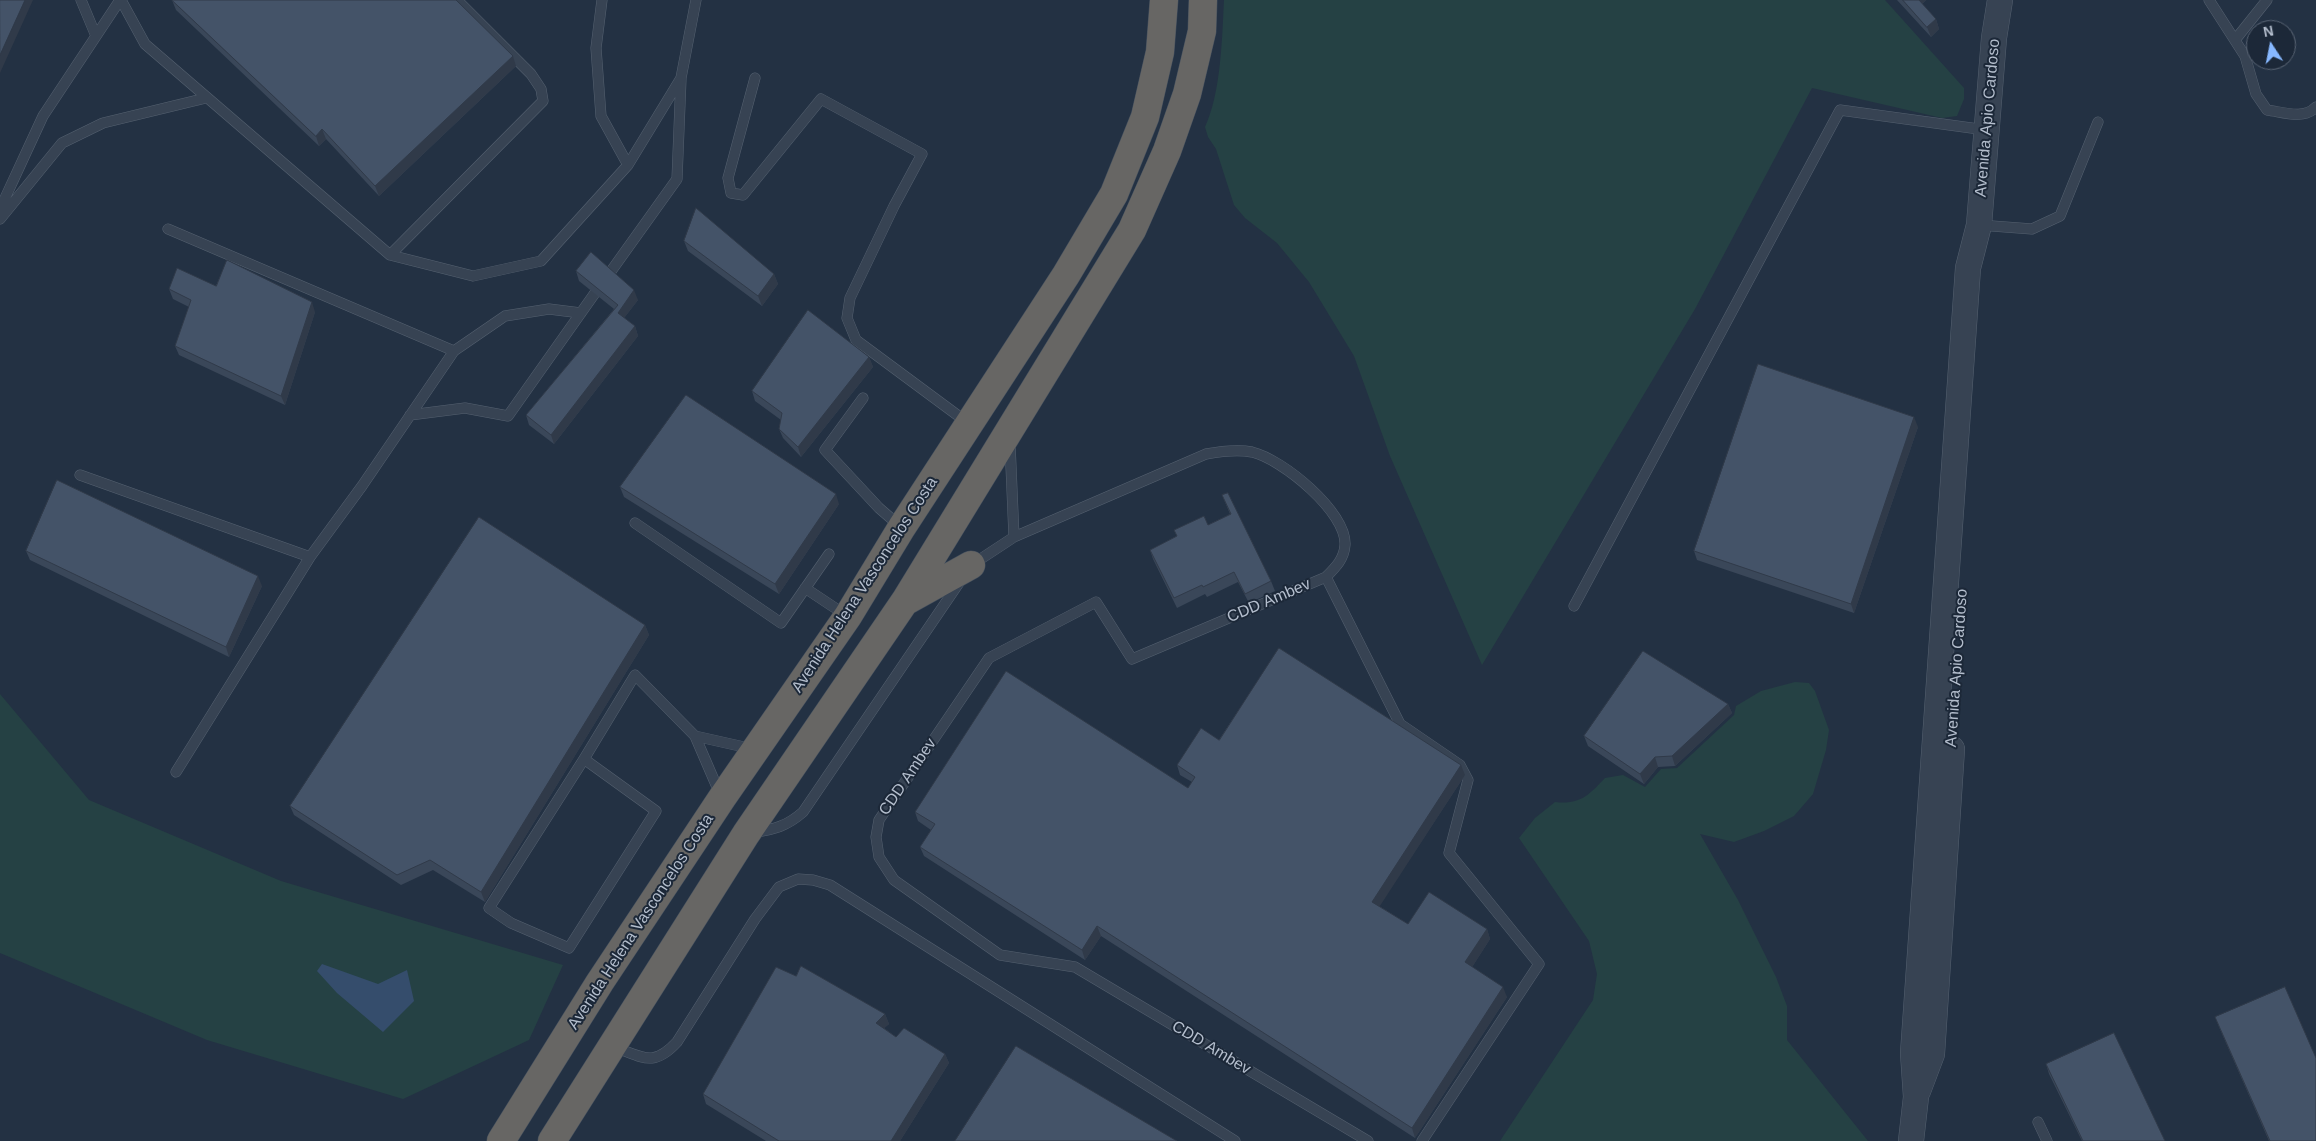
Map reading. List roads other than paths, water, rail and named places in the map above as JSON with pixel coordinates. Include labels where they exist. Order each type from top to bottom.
[{"type":"highway","name":"Avenida Helena Vasconcelos Costa","points":[[501,1141],[600,982],[722,798],[848,616],[902,528],[971,425],[1066,275],[1114,194],[1145,117],[1160,52],[1164,0]]},
{"type":"highway","points":[[559,1138],[612,1046],[746,834],[905,601],[1132,230],[1167,151],[1187,94],[1202,31],[1202,0]]},
{"type":"highway","points":[[905,601],[971,565]]},
{"type":"street","name":"Avenida Apio Cardoso","points":[[1911,1141],[1916,1098],[1932,1054],[1984,264],[1978,231],[1994,38],[2000,0]]},
{"type":"lane","points":[[82,0],[96,36]]},
{"type":"lane","points":[[0,210],[43,116],[120,0],[145,44],[390,255],[473,276],[541,261],[628,165],[681,78]]},
{"type":"lane","points":[[390,255],[542,101],[541,89],[531,74],[457,0]]},
{"type":"lane","points":[[602,0],[596,48],[601,116],[628,165]]},
{"type":"lane","points":[[609,274],[677,179],[681,78],[696,0]]},
{"type":"lane","points":[[2209,0],[2245,56],[2256,94],[2267,110],[2302,115],[2312,112],[2316,107]]},
{"type":"lane","points":[[2235,40],[2267,0]]},
{"type":"lane","points":[[755,78],[728,178],[731,193],[743,195],[821,99],[922,154],[894,206],[850,298],[848,318],[856,340],[971,425]]},
{"type":"lane","points":[[0,219],[62,143],[103,123],[206,98]]},
{"type":"lane","points":[[1574,606],[1840,110],[1987,130]]},
{"type":"lane","points":[[1978,231],[2032,229],[2060,216],[2098,122]]},
{"type":"lane","points":[[168,229],[454,351]]},
{"type":"lane","points":[[410,415],[465,408],[508,416],[595,294]]},
{"type":"lane","points":[[176,772],[310,558],[454,351],[505,316],[549,309],[581,313]]},
{"type":"lane","points":[[863,398],[825,450],[879,508],[902,528]]},
{"type":"lane","points":[[1010,427],[1014,537]]},
{"type":"lane","name":"CDD Ambev","points":[[971,565],[1014,537],[1206,454],[1228,450],[1251,452],[1267,457],[1288,469],[1330,510],[1342,527],[1345,545],[1340,563],[1326,577],[1132,659],[1096,602],[989,658],[879,820],[876,837],[879,857],[894,880],[1000,955],[1075,967],[1368,1141]]},
{"type":"lane","points":[[80,476],[310,558]]},
{"type":"lane","points":[[635,523],[782,623],[828,554]]},
{"type":"lane","points":[[746,834],[779,828],[792,823],[804,812],[971,565]]},
{"type":"lane","name":"CDD Ambev","points":[[1326,577],[1400,724],[1460,765],[1468,780],[1449,853],[1539,964],[1422,1141]]},
{"type":"lane","points":[[805,588],[848,616]]},
{"type":"lane","points":[[584,759],[656,811],[569,948],[511,923],[489,908],[635,675],[695,736],[722,798]]},
{"type":"lane","points":[[695,736],[755,750]]},
{"type":"lane","points":[[612,1046],[649,1059],[665,1054],[676,1042],[754,919],[780,887],[798,879],[813,880],[830,886],[1235,1141]]},
{"type":"lane","points":[[2038,1122],[2047,1141]]},
{"type":"water","points":[[322,964],[378,984],[407,970],[414,1001],[383,1032],[337,993],[317,971]]}]
